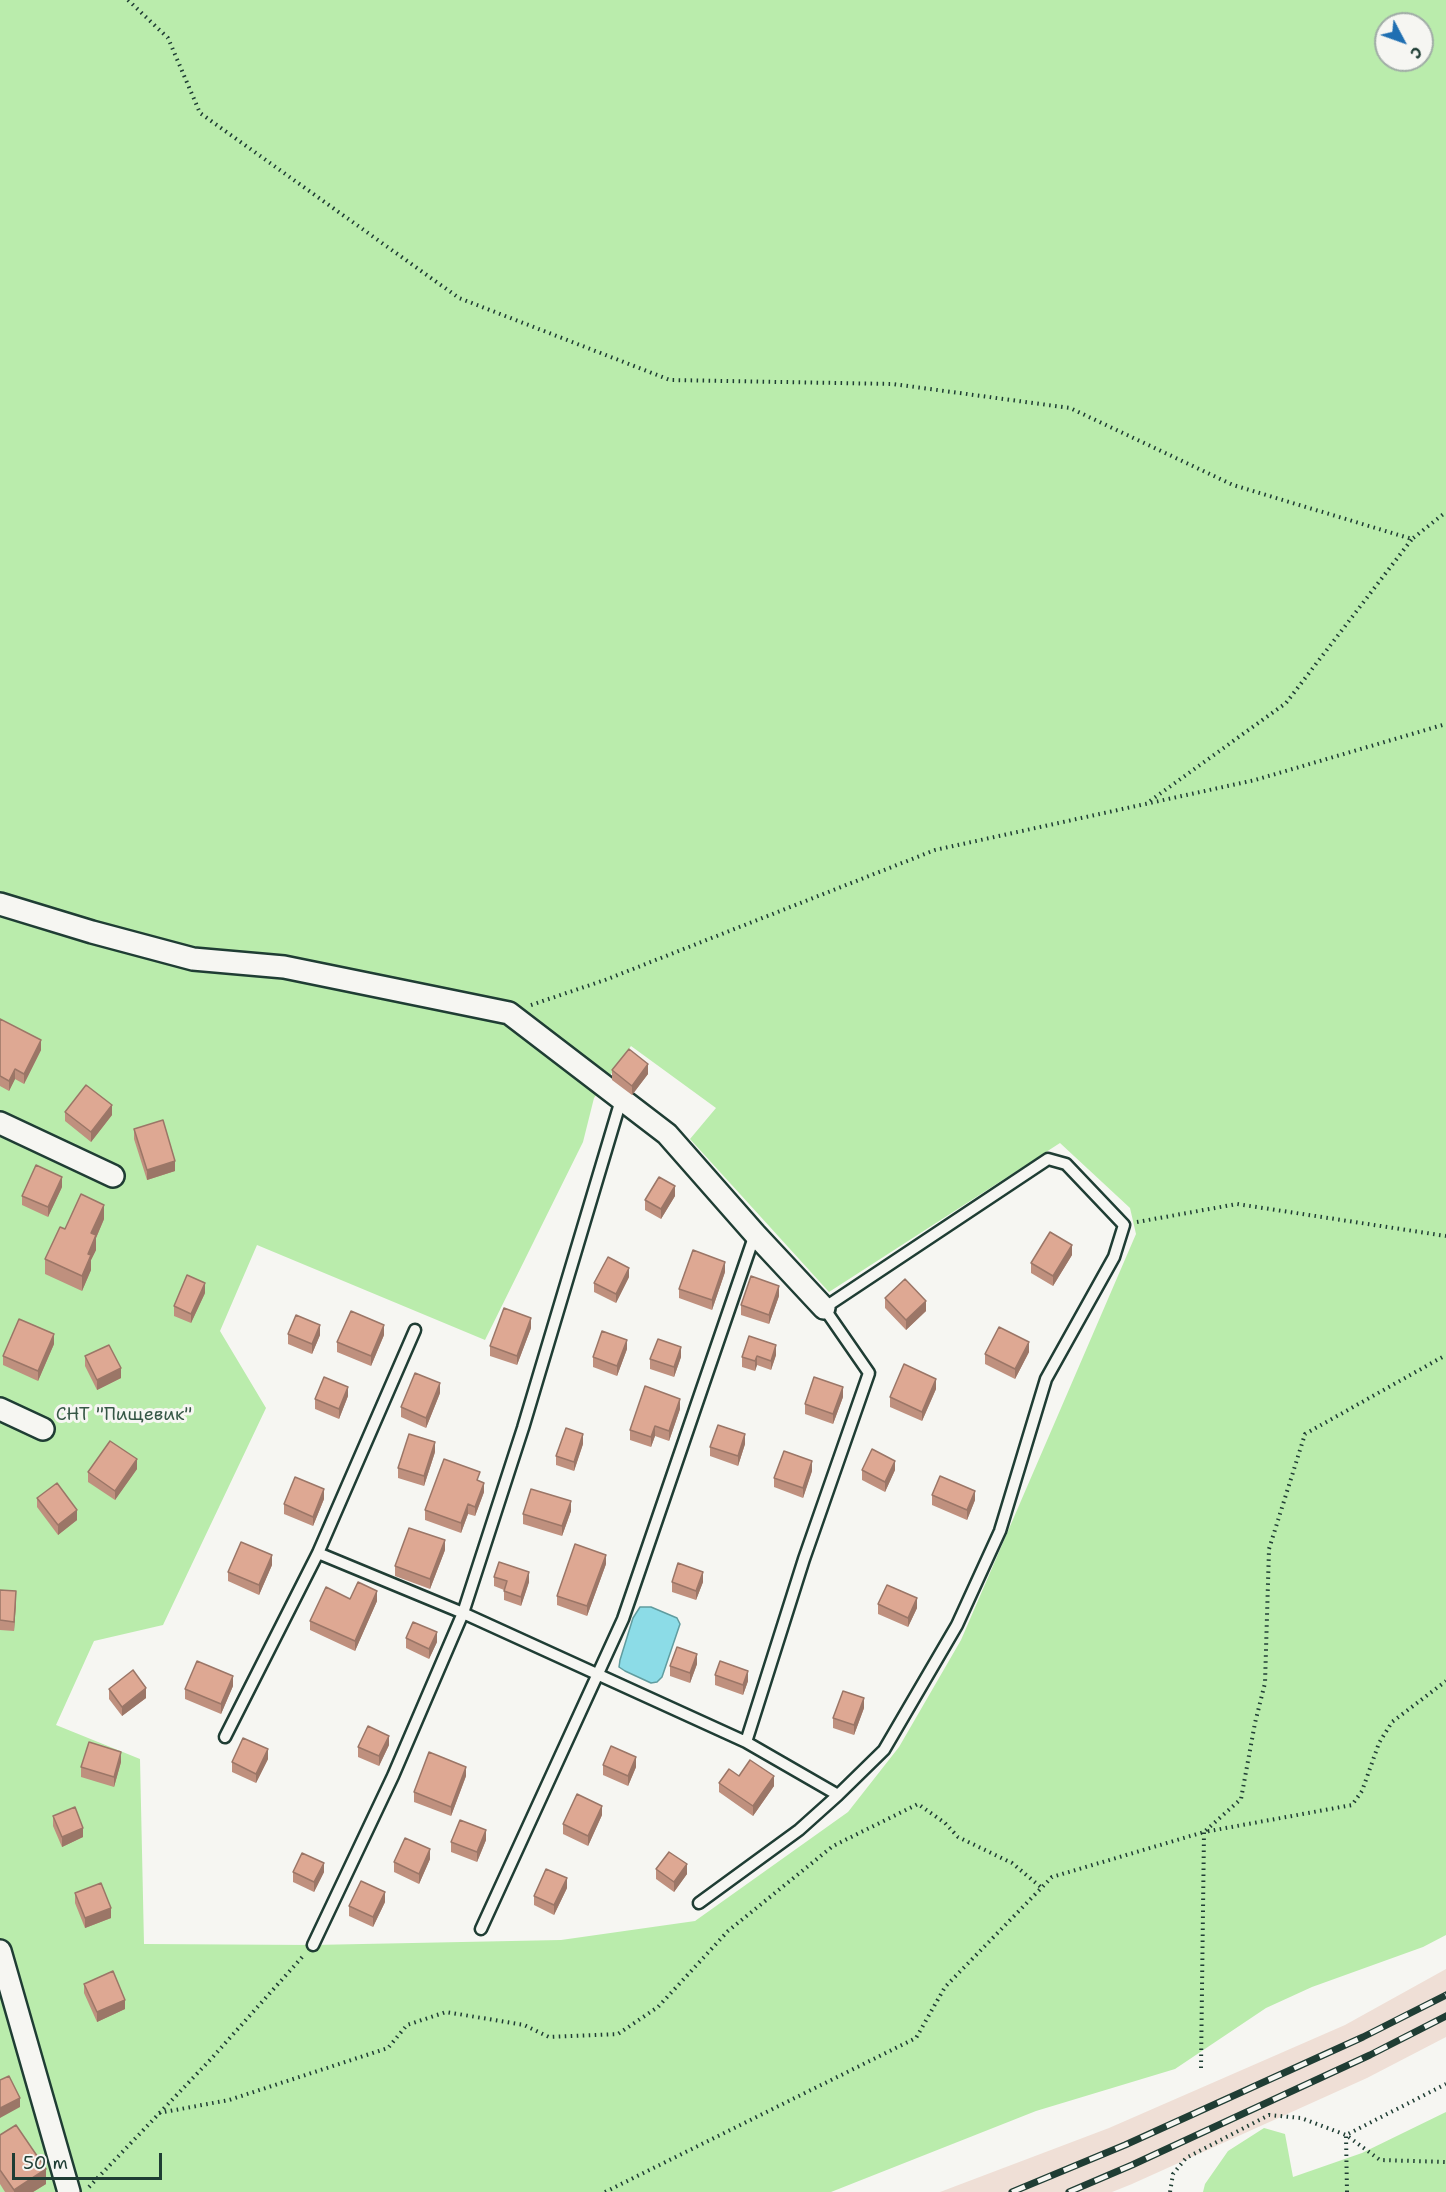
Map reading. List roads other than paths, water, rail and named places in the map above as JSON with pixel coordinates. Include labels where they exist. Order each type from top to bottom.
[{"type":"street","points":[[0,904],[193,959],[284,968],[509,1013],[667,1134],[824,1308]]},
{"type":"street","points":[[0,1123],[113,1176]]},
{"type":"street","points":[[0,1409],[44,1429]]},
{"type":"street","points":[[0,1951],[69,2192]]},
{"type":"lane","points":[[314,1945],[393,1776],[463,1613],[523,1428],[621,1100]]},
{"type":"lane","points":[[699,1903],[799,1830],[884,1750],[957,1625],[1000,1531],[1046,1379],[1114,1257],[1124,1225],[1066,1164],[1048,1159],[824,1308],[869,1373],[804,1559],[746,1742]]},
{"type":"lane","points":[[480,1929],[600,1674],[623,1619],[755,1234]]},
{"type":"lane","points":[[225,1737],[318,1553],[415,1330]]},
{"type":"lane","points":[[318,1553],[463,1613],[746,1742],[837,1795]]},
{"type":"water","points":[[640,1607],[651,1607],[677,1618],[680,1624],[662,1677],[657,1682],[651,1683],[619,1667],[633,1618]]},
{"type":"railway","points":[[1012,2192],[1125,2145],[1363,2037],[1446,1995]]},
{"type":"railway","points":[[1069,2192],[1370,2055],[1446,2016]]},
{"type":"park label","name":"СНТ \"Пищевик\"","points":[[124,1415]]}]
